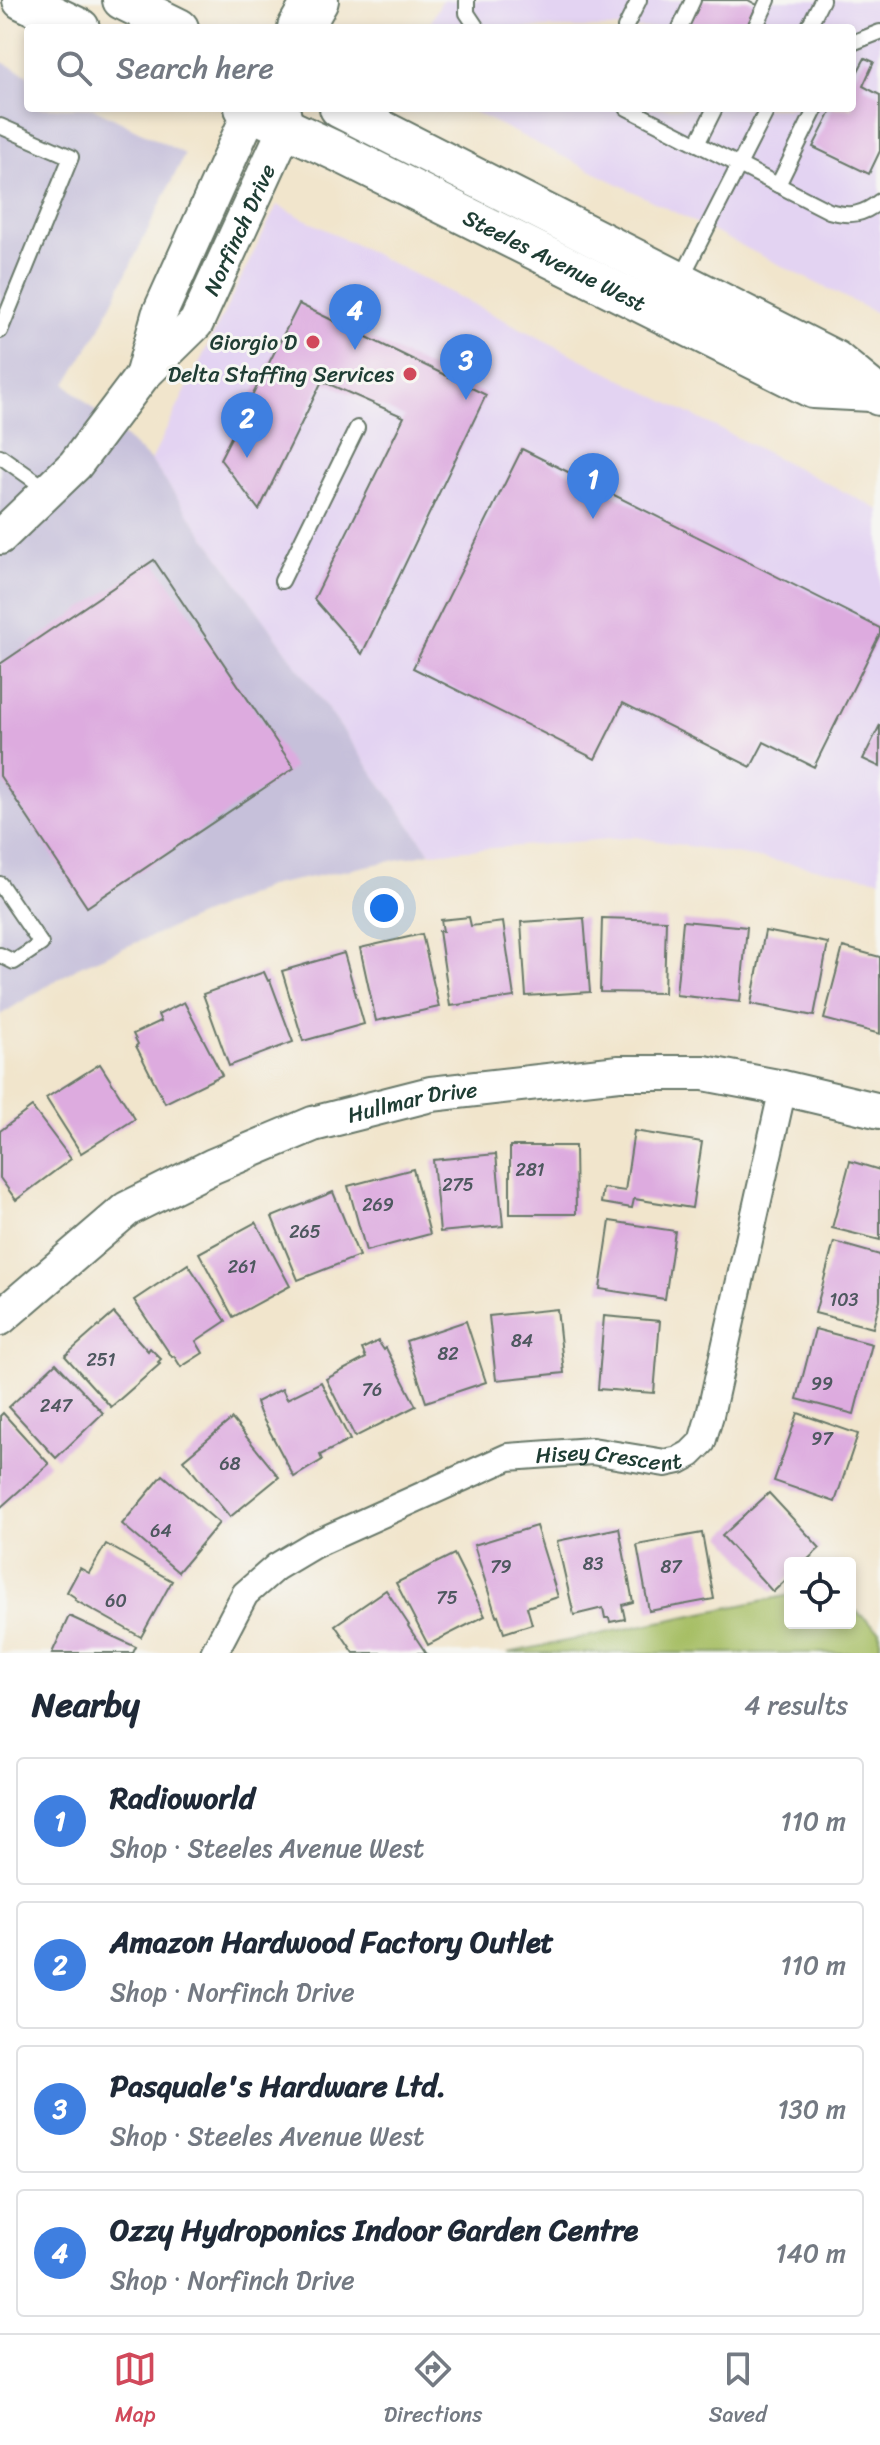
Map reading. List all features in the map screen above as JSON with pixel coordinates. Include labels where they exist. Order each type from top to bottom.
[{"type":"highway","points":[[302,24],[316,0]]},
{"type":"main road","points":[[22,0],[72,24]]},
{"type":"main road","points":[[122,0],[171,24]]},
{"type":"main road","name":"Steeles Avenue West","points":[[263,112],[813,389],[875,394]]},
{"type":"main road","name":"Steeles Avenue West","points":[[347,112],[681,279],[835,360],[875,394]]},
{"type":"main road","points":[[553,259],[571,224]]},
{"type":"street","name":"Norfinch Drive","points":[[0,537],[75,465],[142,376],[159,315],[263,112]]},
{"type":"street","name":"Hullmar Drive","points":[[0,1318],[127,1209],[213,1166],[313,1124],[431,1094],[619,1073],[704,1073],[880,1111]]},
{"type":"street","name":"Hisey Crescent","points":[[214,1653],[245,1594],[276,1567],[313,1545],[508,1457],[592,1451],[665,1463],[690,1454],[702,1442],[710,1415],[783,1088]]},
{"type":"lane","points":[[467,0],[467,13],[474,24]]},
{"type":"lane","points":[[627,24],[639,0]]},
{"type":"lane","points":[[682,24],[693,0]]},
{"type":"lane","points":[[757,24],[768,0]]},
{"type":"lane","points":[[810,24],[822,0]]},
{"type":"lane","points":[[856,41],[880,32]]},
{"type":"lane","points":[[640,112],[829,211],[848,216],[862,213],[880,201]]},
{"type":"lane","points":[[697,144],[713,112]]},
{"type":"lane","points":[[681,279],[766,112]]},
{"type":"lane","points":[[778,185],[814,112]]},
{"type":"lane","points":[[0,126],[71,157],[0,331]]},
{"type":"lane","points":[[282,581],[357,428]]},
{"type":"lane","points":[[0,456],[49,491]]},
{"type":"lane","points":[[0,884],[41,944],[14,962],[0,955]]},
{"type":"shaded area","points":[[442,0],[880,0],[880,315],[474,112],[856,112],[856,24],[430,24]]},
{"type":"shaded area","points":[[0,61],[24,73],[24,112],[101,112],[185,154],[98,332],[66,384],[151,461],[430,853],[273,885],[78,967],[0,1015]]},
{"type":"shaded area","points":[[277,205],[880,510],[880,879],[636,837],[430,853],[151,461]]},
{"type":"green space","points":[[784,1596],[784,1629],[856,1629],[856,1611],[880,1631],[880,1653],[508,1653]]},
{"type":"building","points":[[700,0],[748,0],[757,5],[748,24],[689,24]]},
{"type":"building","points":[[865,58],[874,62],[863,86],[880,95],[880,151],[869,174],[813,147],[831,112],[856,112],[856,75]]},
{"type":"building","points":[[299,304],[486,395],[362,654],[314,599],[404,417],[322,381],[259,510],[220,459]]},
{"type":"building","points":[[522,449],[880,628],[880,634],[814,767],[764,742],[751,767],[623,703],[595,759],[413,668]]},
{"type":"building","points":[[154,560],[294,768],[87,907],[0,776],[0,664]]},
{"type":"building","points":[[880,725],[880,767],[863,759]]},
{"type":"building","points":[[469,917],[471,926],[503,922],[514,997],[450,1006],[439,931],[443,931],[441,920]]},
{"type":"building","points":[[584,918],[590,992],[526,996],[521,922]]},
{"type":"building","points":[[602,918],[666,920],[664,993],[600,992]]},
{"type":"building","points":[[683,921],[747,927],[740,1002],[676,995]]},
{"type":"building","points":[[765,931],[828,943],[814,1016],[751,1004]]},
{"type":"building","points":[[422,934],[439,1007],[376,1021],[360,948]]},
{"type":"building","points":[[843,947],[880,957],[880,1034],[824,1019]]},
{"type":"building","points":[[344,953],[364,1024],[303,1041],[282,971]]},
{"type":"building","points":[[264,972],[270,980],[293,1042],[229,1066],[203,994]]},
{"type":"building","points":[[184,1002],[222,1075],[165,1103],[133,1034],[161,1021],[158,1015]]},
{"type":"building","points":[[100,1064],[135,1119],[81,1153],[46,1098]]},
{"type":"building","points":[[32,1107],[71,1159],[16,1200],[0,1178],[0,1131]]},
{"type":"building","points":[[634,1131],[702,1142],[692,1208],[634,1199],[632,1208],[601,1203],[603,1188],[625,1191]]},
{"type":"building","points":[[510,1146],[575,1146],[576,1214],[510,1214]]},
{"type":"building","points":[[496,1154],[503,1226],[440,1232],[433,1160]]},
{"type":"building","points":[[850,1161],[880,1170],[880,1240],[832,1228]]},
{"type":"building","points":[[413,1169],[430,1234],[366,1251],[348,1186]]},
{"type":"building","points":[[333,1192],[359,1256],[298,1280],[272,1217]]},
{"type":"building","points":[[610,1221],[675,1231],[665,1299],[600,1289]]},
{"type":"building","points":[[256,1222],[290,1286],[233,1317],[199,1253]]},
{"type":"building","points":[[834,1242],[880,1255],[880,1300],[873,1328],[815,1313]]},
{"type":"building","points":[[188,1264],[226,1321],[196,1341],[203,1353],[181,1367],[134,1300]]},
{"type":"building","points":[[557,1309],[564,1373],[496,1380],[489,1316]]},
{"type":"building","points":[[114,1313],[148,1351],[150,1348],[161,1359],[160,1364],[111,1407],[65,1356]]},
{"type":"building","points":[[604,1316],[660,1321],[654,1393],[598,1389]]},
{"type":"building","points":[[466,1321],[486,1382],[426,1402],[406,1341]]},
{"type":"building","points":[[815,1329],[872,1344],[854,1414],[797,1399]]},
{"type":"building","points":[[378,1341],[384,1350],[386,1348],[416,1406],[355,1437],[326,1379],[366,1358],[362,1349]]},
{"type":"building","points":[[56,1363],[103,1413],[56,1458],[9,1407]]},
{"type":"building","points":[[321,1382],[350,1440],[320,1455],[322,1460],[294,1477],[256,1402],[282,1389],[287,1399]]},
{"type":"building","points":[[3,1413],[49,1464],[0,1508],[0,1416]]},
{"type":"building","points":[[798,1413],[858,1434],[835,1502],[774,1481]]},
{"type":"building","points":[[232,1419],[279,1477],[230,1517],[183,1460]]},
{"type":"building","points":[[163,1475],[219,1523],[178,1572],[122,1524]]},
{"type":"building","points":[[769,1493],[820,1548],[810,1557],[784,1557],[784,1582],[773,1592],[722,1536]]},
{"type":"building","points":[[536,1526],[558,1597],[527,1607],[532,1624],[504,1633],[474,1545]]},
{"type":"building","points":[[619,1528],[633,1602],[622,1605],[625,1619],[610,1622],[609,1618],[605,1618],[603,1608],[574,1615],[557,1541]]},
{"type":"building","points":[[702,1533],[714,1599],[649,1611],[637,1545]]},
{"type":"building","points":[[106,1544],[172,1581],[141,1637],[75,1600],[67,1592],[80,1568],[89,1573]]},
{"type":"building","points":[[454,1554],[485,1616],[428,1645],[396,1583]]},
{"type":"building","points":[[386,1590],[426,1653],[354,1653],[335,1625]]},
{"type":"building","points":[[69,1616],[136,1647],[133,1653],[52,1653]]},
{"type":"place","name":"Giorgio D","points":[[313,342]]},
{"type":"place","name":"Ozzy Hydroponics Indoor Garden Centre","points":[[355,350]]},
{"type":"place","name":"Delta Staffing Services","points":[[410,374]]},
{"type":"place","name":"Pasquale's Hardware Ltd.","points":[[466,400]]},
{"type":"place","name":"Amazon Hardwood Factory Outlet","points":[[247,458]]},
{"type":"place","name":"Radioworld","points":[[593,519]]}]
